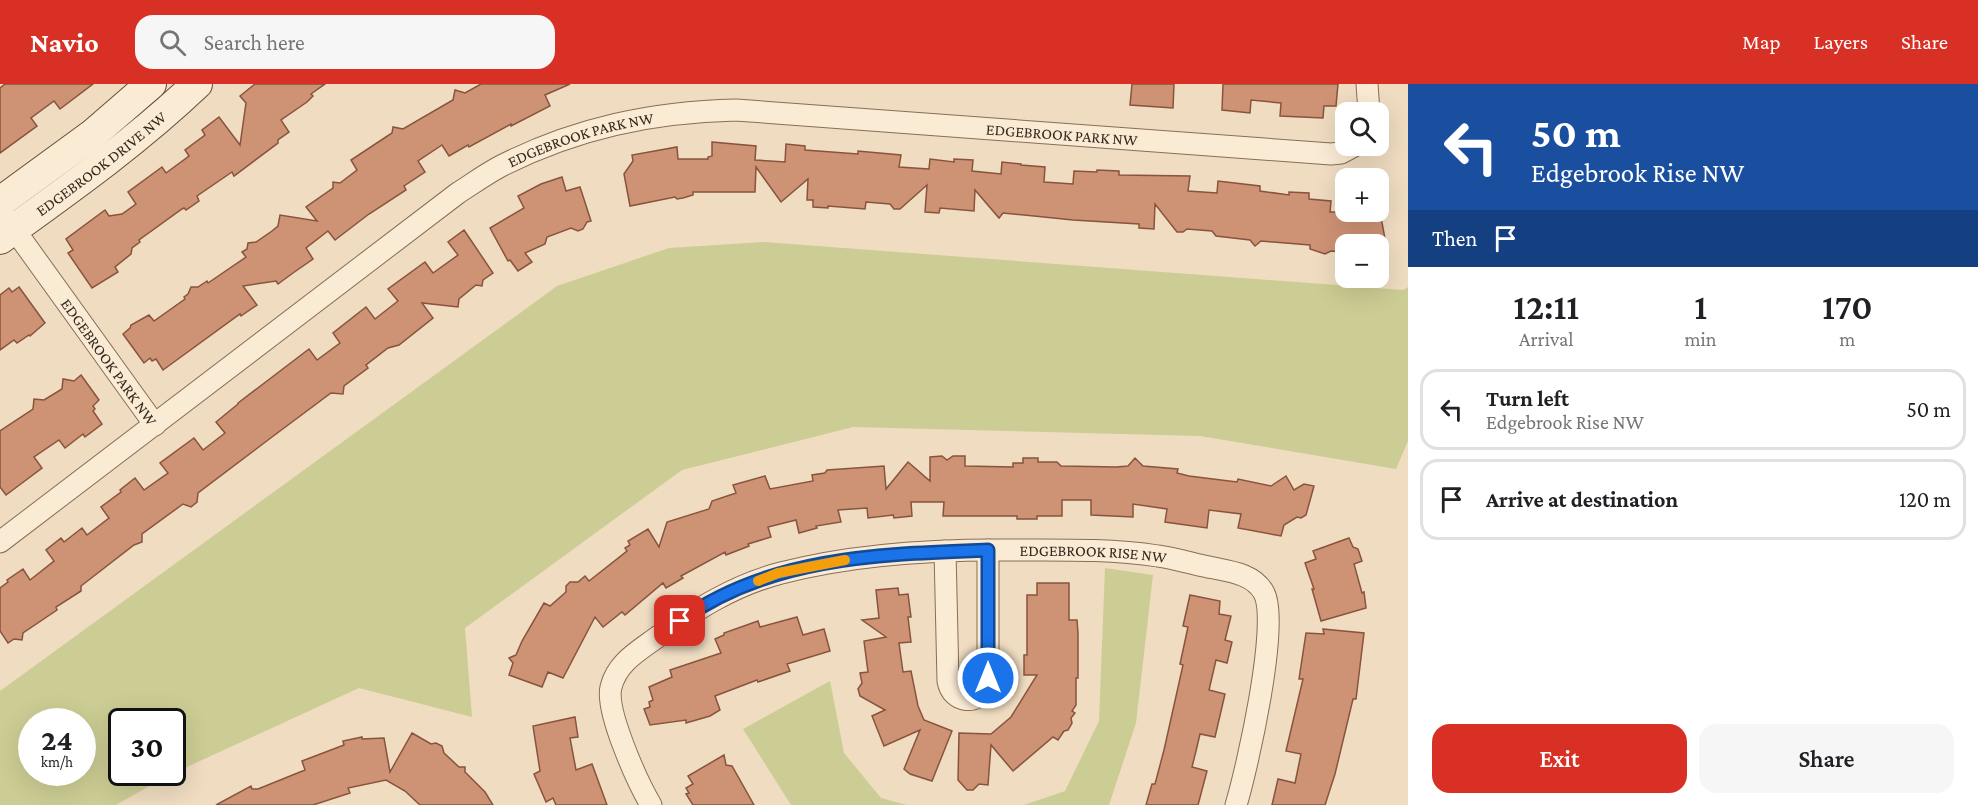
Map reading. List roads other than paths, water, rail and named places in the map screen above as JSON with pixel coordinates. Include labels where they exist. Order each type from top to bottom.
[{"type":"street","name":"EDGEBROOK DRIVE NW","points":[[0,202],[92,135],[151,84]]},
{"type":"street","name":"EDGEBROOK DRIVE NW","points":[[5,226],[118,152],[197,84]]},
{"type":"street","points":[[1367,84],[1368,102]]},
{"type":"street","name":"EDGEBROOK PARK NW","points":[[5,226],[155,425],[458,193],[501,167],[556,142],[628,121],[670,113],[736,110],[1335,154]]},
{"type":"street","points":[[0,542],[155,425]]},
{"type":"street","points":[[945,551],[948,681],[949,687],[956,696],[967,700],[980,696],[988,685],[988,550]]},
{"type":"street","name":"EDGEBROOK RISE NW","points":[[651,805],[617,727],[610,701],[610,690],[615,674],[626,661],[699,608],[736,589],[778,573],[872,556],[988,550],[1076,550],[1159,556],[1238,573],[1252,580],[1259,587],[1268,603],[1267,651],[1254,729],[1236,805]]}]
